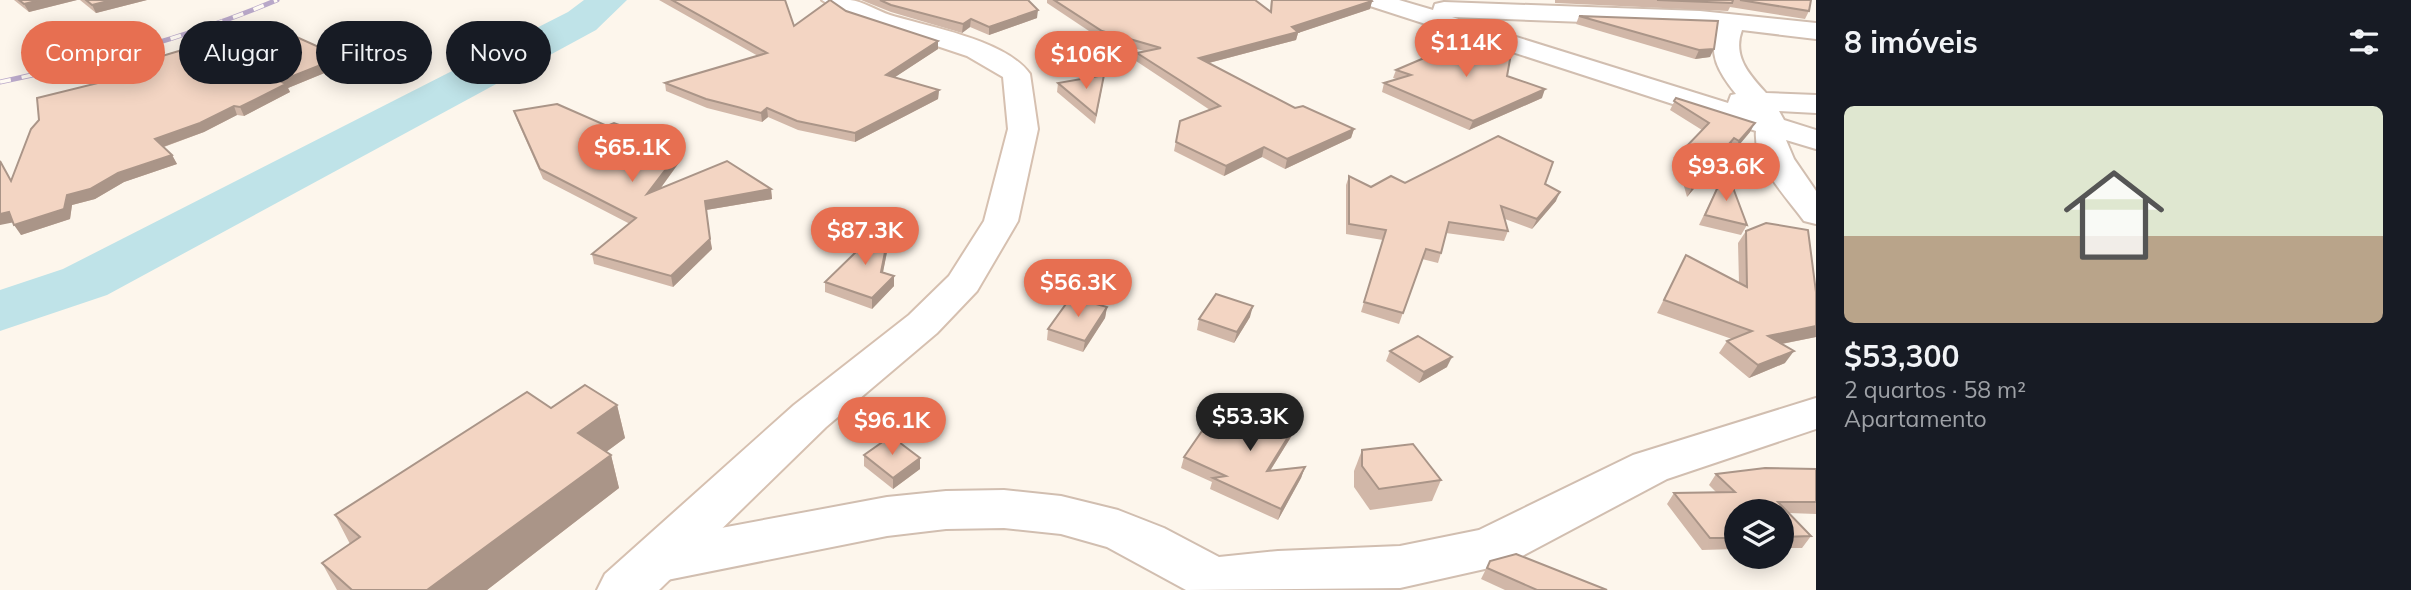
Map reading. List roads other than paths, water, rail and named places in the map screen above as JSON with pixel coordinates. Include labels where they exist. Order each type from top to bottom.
[{"type":"street","points":[[640,575],[810,416],[923,324],[964,283],[1001,221],[1023,129],[1016,74],[1004,64],[981,54],[857,12],[834,0]]},
{"type":"street","points":[[1376,0],[1665,92],[1764,114],[1816,140]]},
{"type":"street","points":[[1410,11],[1521,10],[1733,20],[1816,31]]},
{"type":"street","points":[[1733,20],[1727,31],[1726,46],[1730,70],[1764,114],[1771,141],[1781,163],[1816,214]]},
{"type":"street","points":[[1764,114],[1816,104]]},
{"type":"street","points":[[640,575],[722,551],[844,524],[933,512],[997,509],[1080,519],[1120,530],[1221,585],[1278,572],[1400,567],[1489,549],[1650,467],[1816,413]]},
{"type":"waterway","points":[[0,311],[85,282],[582,21],[608,0]]},
{"type":"railway","points":[[0,82],[140,48],[277,0]]}]
